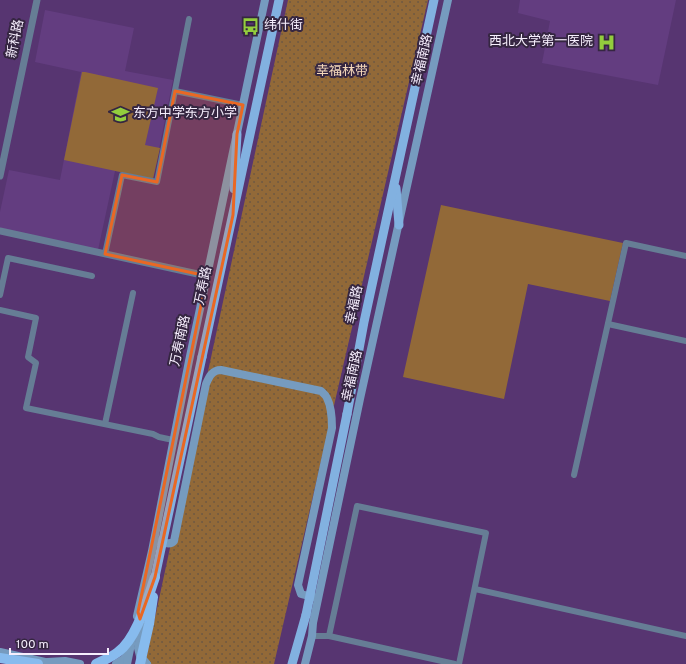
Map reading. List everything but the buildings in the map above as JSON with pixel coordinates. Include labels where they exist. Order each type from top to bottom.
[{"type":"highway","points":[[96,664],[119,652],[128,643],[140,619],[155,578]]},
{"type":"highway","points":[[140,664],[149,624],[155,578]]},
{"type":"highway","points":[[0,658],[45,663]]},
{"type":"highway","points":[[0,658],[19,664]]},
{"type":"main road","name":"万寿南路","points":[[126,664],[154,541],[206,276],[265,0]]},
{"type":"main road","name":"万寿路","points":[[155,578],[279,0]]},
{"type":"main road","name":"幸福路","points":[[306,615],[364,322],[434,0]]},
{"type":"main road","name":"幸福南路","points":[[306,660],[362,392],[448,0]]},
{"type":"main road","points":[[232,215],[236,134]]},
{"type":"main road","points":[[396,177],[399,225]]},
{"type":"main road","points":[[154,541],[170,544],[174,541],[206,384],[213,373],[217,370],[221,370],[320,391],[327,398],[332,420],[332,428],[298,585],[301,594],[318,599]]},
{"type":"main road","points":[[138,612],[142,627],[138,648],[140,656],[147,664]]},
{"type":"main road","points":[[292,664],[306,615]]},
{"type":"main road","points":[[296,664],[306,615]]},
{"type":"main road","points":[[116,664],[124,659],[130,651]]},
{"type":"main road","points":[[0,652],[45,663],[65,661],[80,664]]},
{"type":"main road","points":[[300,664],[306,660]]},
{"type":"street","name":"新科路","points":[[0,176],[37,0]]},
{"type":"street","points":[[105,254],[122,175],[157,182],[189,19]]},
{"type":"street","points":[[175,91],[243,105]]},
{"type":"street","points":[[0,231],[206,276]]},
{"type":"street","points":[[574,476],[626,243],[686,256]]},
{"type":"street","points":[[0,295],[8,258],[92,276]]},
{"type":"street","points":[[105,424],[133,293]]},
{"type":"street","points":[[0,310],[36,318],[28,356],[36,363],[26,408],[153,434],[173,440]]},
{"type":"street","points":[[608,324],[686,341]]},
{"type":"street","points":[[329,636],[357,506],[486,533],[459,664]]},
{"type":"street","points":[[475,589],[686,636]]},
{"type":"street","points":[[312,636],[329,636],[455,664]]},
{"type":"highlighted area","points":[[175,91],[243,105],[237,134],[233,215],[155,577],[140,619],[138,612],[207,276],[105,254],[122,175],[157,182]]},
{"type":"shaded area","name":"西北大学第一医院","points":[[520,0],[676,0],[658,85],[542,63],[550,21],[518,13]]},
{"type":"shaded area","name":"东方中学·东方小学","points":[[45,10],[134,28],[125,71],[173,80],[153,179],[115,171],[98,250],[0,228],[0,212],[9,170],[60,180],[81,72],[35,62]]},
{"type":"green space","name":"幸福林带","points":[[288,0],[428,0],[274,664],[145,664]]},
{"type":"green space","points":[[82,72],[158,88],[145,145],[160,148],[153,179],[64,160]]},
{"type":"green space","points":[[441,205],[623,243],[610,301],[528,284],[504,399],[403,377]]},
{"type":"place","name":"纬什街","points":[[251,26]]},
{"type":"place","name":"西北大学第一医院","points":[[606,42]]},
{"type":"place","name":"东方中学·东方小学","points":[[120,114]]}]
